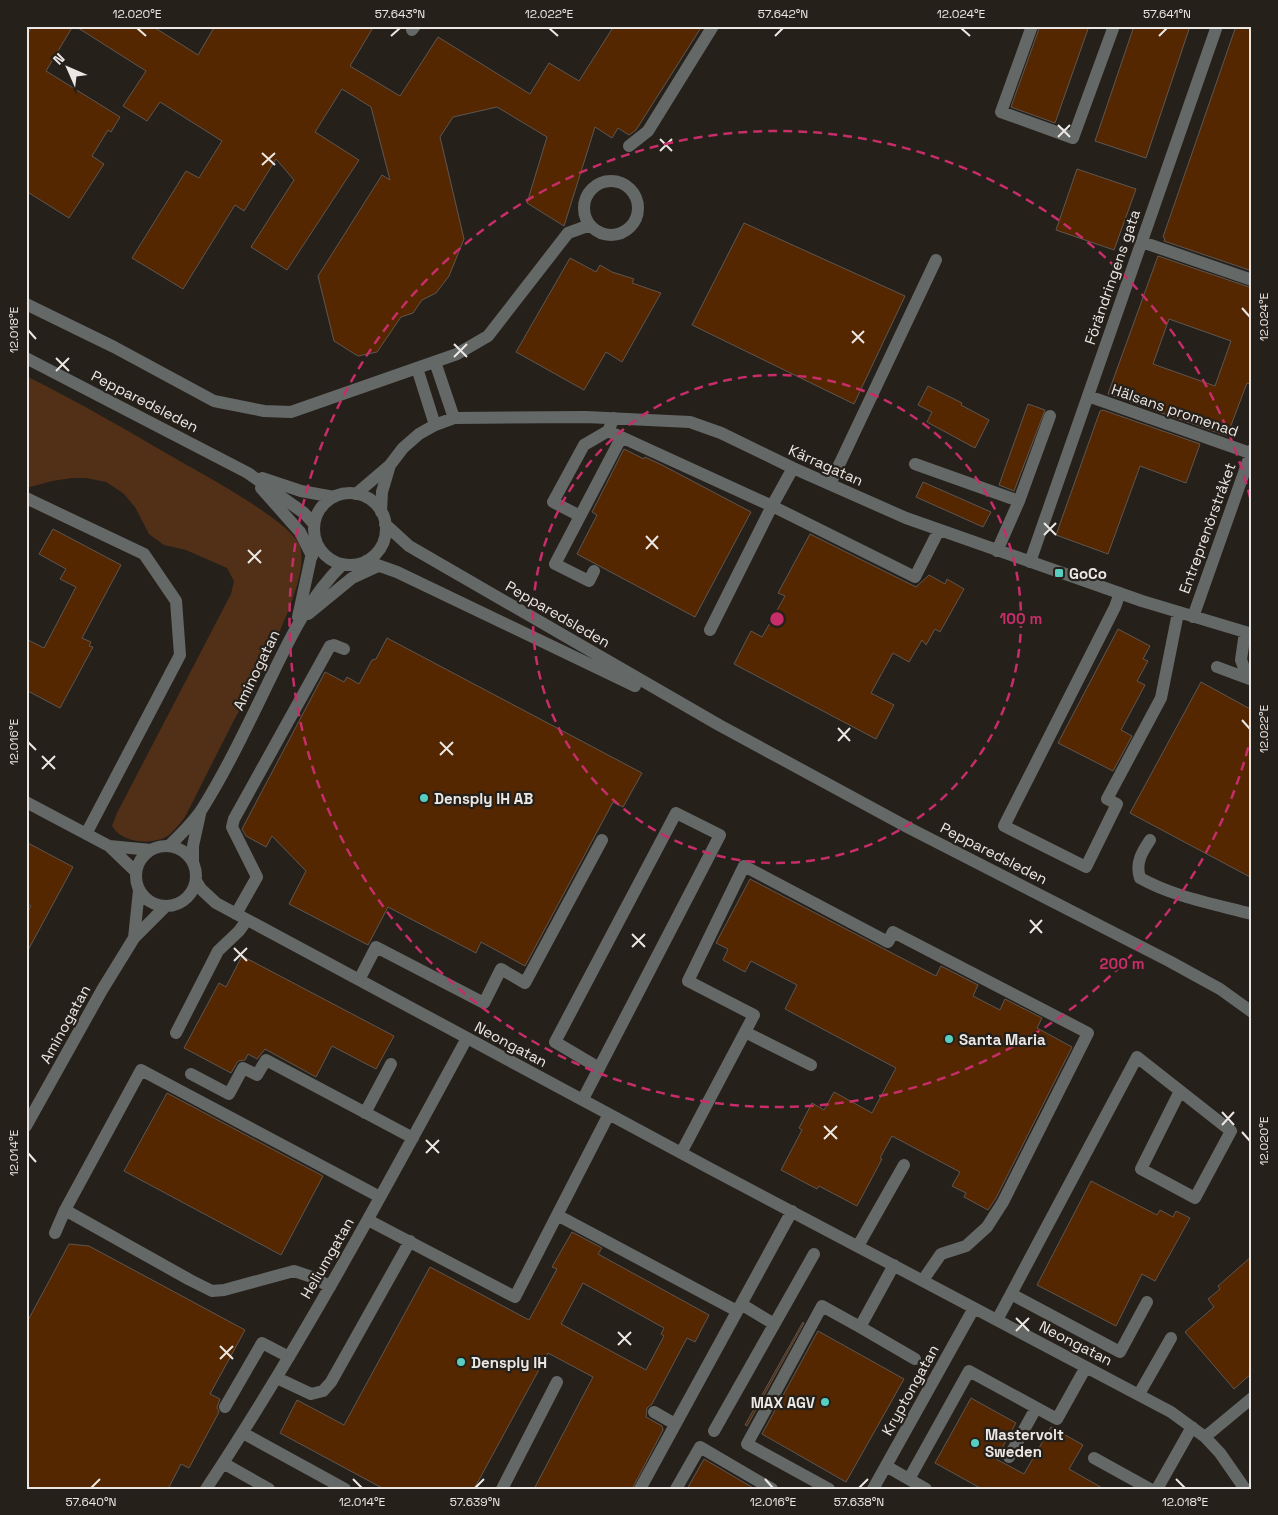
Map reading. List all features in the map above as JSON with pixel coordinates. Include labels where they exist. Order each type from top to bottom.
[{"type":"street","points":[[629,146],[648,131],[713,26]]},
{"type":"street","points":[[1032,26],[1001,112],[1073,138],[1114,26]]},
{"type":"street","name":"Förändringens gata","points":[[1030,562],[1216,30]]},
{"type":"street","points":[[608,181],[626,185],[632,191],[637,199],[637,216],[633,224],[626,230],[618,234],[602,234],[590,225],[584,205],[592,189],[608,181]]},
{"type":"street","points":[[26,304],[114,347],[214,401],[264,411],[291,412],[456,354],[488,336],[568,233],[590,225]]},
{"type":"street","points":[[1142,242],[1252,280]]},
{"type":"street","points":[[830,484],[936,260]]},
{"type":"street","name":"Pepparedsleden","points":[[26,358],[248,473],[304,512],[314,529]]},
{"type":"street","points":[[435,362],[454,418]]},
{"type":"street","points":[[418,368],[435,425]]},
{"type":"street","name":"Hälsans promenad","points":[[1088,396],[1251,452]]},
{"type":"street","points":[[997,551],[1019,501],[1050,416]]},
{"type":"street","name":"Kärragatan","points":[[356,494],[390,465],[403,448],[419,434],[435,425],[454,418],[614,418],[690,422],[721,433],[793,468],[906,518],[1178,613],[1249,633]]},
{"type":"street","points":[[580,516],[552,502],[584,445],[608,431],[614,418]]},
{"type":"street","points":[[608,431],[772,506],[915,577],[939,530]]},
{"type":"street","points":[[594,570],[589,582],[555,564],[621,438]]},
{"type":"street","name":"Entreprenörstråket","points":[[1193,617],[1251,452]]},
{"type":"street","points":[[915,464],[1019,501]]},
{"type":"street","name":"Kärragatan","points":[[383,518],[382,492],[390,465]]},
{"type":"street","points":[[710,630],[793,468]]},
{"type":"street","points":[[248,473],[300,532],[312,556]]},
{"type":"street","name":"Pepparedsleden","points":[[248,473],[301,491],[334,497]]},
{"type":"street","points":[[297,624],[352,578],[372,564],[375,555],[382,546],[385,535],[383,518],[375,503],[366,497],[356,494],[334,497],[321,508],[314,529],[318,544],[324,554],[343,564],[372,564]]},
{"type":"street","points":[[26,498],[144,554],[176,601],[180,655],[86,834]]},
{"type":"street","name":"Pepparedsleden","points":[[383,518],[409,546],[718,725],[910,828],[1169,961],[1220,989],[1252,1012]]},
{"type":"street","name":"Aminogatan","points":[[297,624],[312,556],[314,529]]},
{"type":"street","name":"Aminogatan","points":[[169,846],[187,828],[201,809],[259,701],[297,624],[323,586],[343,564]]},
{"type":"street","name":"Pepparedsleden","points":[[372,564],[397,572],[718,725]]},
{"type":"street","points":[[1120,593],[1115,608],[1004,826],[1086,867],[1118,804],[1106,799],[1161,698],[1178,613]]},
{"type":"street","points":[[1249,633],[1241,660],[1250,679]]},
{"type":"street","points":[[176,1033],[218,951],[239,931],[242,917],[257,877],[232,827],[234,819],[330,646],[334,645],[344,649]]},
{"type":"street","points":[[1217,667],[1250,679]]},
{"type":"street","points":[[26,802],[109,846],[136,872]]},
{"type":"street","name":"Aminogatan","points":[[193,861],[193,846],[201,809]]},
{"type":"street","points":[[583,1100],[720,835],[676,813],[555,1042],[599,1068]]},
{"type":"street","points":[[359,980],[376,947],[484,1002],[501,969],[525,983],[602,840]]},
{"type":"street","points":[[1150,840],[1141,853],[1137,869],[1140,878],[1154,886],[1208,903],[1252,914]]},
{"type":"street","points":[[109,846],[151,850]]},
{"type":"street","points":[[169,846],[178,848],[193,861],[196,881],[190,896],[184,901],[166,906],[150,902],[139,890],[136,872],[144,856],[151,850],[169,846]]},
{"type":"street","points":[[681,1153],[754,1015],[688,981],[744,866],[888,942],[893,932],[1088,1033],[1003,1202],[987,1227],[966,1246],[941,1254],[923,1280]]},
{"type":"street","name":"Neongatan","points":[[196,881],[216,904]]},
{"type":"street","name":"Aminogatan","points":[[134,938],[139,890]]},
{"type":"street","name":"Neongatan","points":[[184,901],[198,900],[216,904],[242,917],[681,1153],[1139,1394],[1171,1412],[1205,1437],[1220,1453],[1245,1489]]},
{"type":"street","name":"Aminogatan","points":[[26,1126],[102,990],[134,938],[166,906]]},
{"type":"street","points":[[745,1032],[811,1065]]},
{"type":"street","name":"Heliumgatan","points":[[206,1489],[278,1378],[368,1220],[467,1038]]},
{"type":"street","points":[[998,1320],[1137,1057],[1231,1131],[1196,1198],[1141,1169],[1180,1091]]},
{"type":"street","points":[[191,1074],[229,1094],[243,1068],[257,1075],[266,1060],[413,1138]]},
{"type":"street","points":[[365,1112],[391,1064]]},
{"type":"street","points":[[55,1232],[140,1070],[380,1197]]},
{"type":"street","points":[[368,1220],[515,1297],[609,1114]]},
{"type":"street","points":[[858,1246],[904,1165]]},
{"type":"street","points":[[65,1210],[212,1291],[224,1290],[294,1271],[315,1278],[330,1287]]},
{"type":"street","points":[[640,1489],[792,1211]]},
{"type":"street","points":[[557,1215],[774,1324]]},
{"type":"street","points":[[278,1378],[311,1394],[323,1391],[331,1382],[410,1242]]},
{"type":"street","points":[[714,1431],[814,1254]]},
{"type":"street","points":[[860,1327],[894,1265]]},
{"type":"street","points":[[1011,1294],[1120,1352],[1147,1302]]},
{"type":"street","points":[[829,1489],[747,1444],[822,1306],[915,1359]]},
{"type":"street","name":"Kryptongatan","points":[[873,1489],[974,1308]]},
{"type":"street","points":[[1139,1394],[1171,1338]]},
{"type":"street","points":[[225,1407],[262,1343],[289,1356]]},
{"type":"street","points":[[909,1479],[969,1370],[1058,1419],[1086,1367]]},
{"type":"street","points":[[502,1489],[557,1382]]},
{"type":"street","points":[[1205,1437],[1251,1400]]},
{"type":"street","points":[[1009,1457],[1036,1408]]},
{"type":"street","points":[[654,1412],[678,1420]]},
{"type":"street","points":[[1157,1489],[1192,1427]]},
{"type":"street","points":[[243,1433],[345,1489]]},
{"type":"street","points":[[676,1489],[700,1447],[772,1489]]},
{"type":"street","points":[[1094,1458],[1150,1489]]},
{"type":"street","points":[[224,1463],[269,1489]]},
{"type":"street","points":[[886,1466],[926,1489]]},
{"type":"shaded area","points":[[26,376],[107,419],[229,489],[265,512],[292,535],[299,544],[301,560],[298,582],[279,633],[185,817],[172,833],[159,840],[145,842],[129,839],[122,836],[112,826],[231,594],[234,581],[227,568],[186,550],[164,545],[149,534],[135,507],[123,493],[106,482],[86,478],[72,478],[30,487],[26,486]]},
{"type":"building","points":[[33,26],[73,26],[46,71],[120,117],[111,132],[108,130],[92,156],[104,164],[69,218],[26,191],[26,36]]},
{"type":"building","points":[[75,26],[152,26],[198,55],[215,26],[374,26],[350,66],[400,96],[438,37],[530,94],[549,63],[579,81],[614,26],[702,26],[636,130],[629,135],[618,128],[612,138],[595,127],[564,226],[527,203],[547,137],[497,107],[453,117],[440,137],[464,239],[449,276],[436,293],[422,300],[413,313],[401,317],[377,352],[358,356],[334,341],[318,276],[382,175],[390,180],[371,107],[342,89],[315,132],[359,160],[287,270],[251,247],[294,180],[276,159],[244,211],[235,205],[183,289],[132,258],[186,171],[199,178],[222,141],[160,102],[147,121],[123,106],[146,71]]},
{"type":"building","points":[[1040,26],[1089,26],[1055,123],[1011,107]]},
{"type":"building","points":[[1134,26],[1190,26],[1146,158],[1095,141]]},
{"type":"building","points":[[1236,26],[1252,26],[1252,271],[1164,241],[1165,238],[1163,237]]},
{"type":"building","points":[[1077,169],[1136,189],[1114,250],[1056,230]]},
{"type":"building","points":[[744,223],[905,296],[854,404],[692,325]]},
{"type":"building","points":[[1158,256],[1252,288],[1252,385],[1247,383],[1227,436],[1108,394]],"holes":[[[1169,319],[1231,341],[1215,386],[1153,364]]]},
{"type":"building","points":[[570,258],[596,272],[600,265],[612,272],[634,279],[632,283],[661,293],[622,362],[606,352],[584,390],[516,352]]},
{"type":"building","points":[[928,386],[962,403],[961,405],[989,420],[975,448],[927,422],[932,412],[918,405]]},
{"type":"building","points":[[1028,404],[1045,410],[1014,491],[999,485]]},
{"type":"building","points":[[1103,410],[1200,444],[1186,483],[1140,466],[1108,554],[1056,535],[1100,411]]},
{"type":"building","points":[[624,449],[662,465],[751,512],[695,617],[577,554],[597,515],[592,512]]},
{"type":"building","points":[[923,482],[991,512],[983,527],[916,497]]},
{"type":"building","points":[[53,529],[121,565],[82,638],[91,642],[89,646],[93,647],[60,708],[26,690],[26,639],[44,648],[76,587],[60,579],[66,569],[39,554]]},
{"type":"building","points":[[810,534],[916,587],[929,575],[945,584],[947,579],[964,589],[940,632],[935,629],[926,645],[922,640],[909,662],[893,653],[871,693],[894,705],[876,739],[734,664],[751,631],[762,637],[785,596],[778,593]]},
{"type":"building","points":[[1118,629],[1150,646],[1143,659],[1148,661],[1137,681],[1145,685],[1121,730],[1132,736],[1113,771],[1058,743]]},
{"type":"building","name":"Densply IH AB","points":[[387,638],[642,773],[623,807],[613,802],[525,966],[481,942],[476,953],[388,907],[368,945],[289,904],[306,871],[272,836],[266,847],[246,836],[242,829],[325,672],[344,682],[347,677],[359,684],[372,660],[376,659]]},
{"type":"building","points":[[1201,682],[1252,710],[1252,878],[1130,813]]},
{"type":"building","points":[[26,842],[73,867],[26,954],[26,914],[31,906],[26,903]]},
{"type":"building","name":"Santa Maria","points":[[750,879],[936,976],[941,966],[978,985],[973,996],[1000,1010],[1005,999],[1042,1018],[1037,1028],[1072,1047],[996,1198],[988,1210],[964,1197],[966,1193],[952,1186],[960,1172],[892,1136],[857,1206],[819,1186],[817,1189],[781,1170],[802,1130],[799,1128],[812,1103],[824,1110],[834,1092],[872,1113],[896,1068],[785,1009],[797,985],[751,961],[745,972],[723,960],[728,949],[716,943]]},
{"type":"building","points":[[242,956],[394,1036],[376,1069],[332,1046],[316,1077],[265,1049],[257,1059],[248,1054],[245,1060],[238,1061],[231,1073],[184,1048],[219,983],[226,987]]},
{"type":"building","points":[[167,1093],[323,1176],[281,1255],[124,1171]]},
{"type":"building","points":[[1091,1181],[1157,1215],[1160,1210],[1173,1217],[1176,1211],[1190,1218],[1155,1281],[1142,1274],[1116,1326],[1037,1285]]},
{"type":"building","name":"Densply IH","points":[[572,1232],[602,1248],[598,1254],[709,1315],[695,1342],[687,1338],[652,1404],[647,1408],[646,1417],[662,1426],[663,1430],[632,1489],[534,1489],[593,1377],[548,1353],[474,1489],[384,1489],[280,1433],[297,1400],[344,1425],[430,1267],[529,1320],[557,1269],[552,1267]],"holes":[[[583,1283],[664,1328],[661,1334],[664,1336],[646,1370],[561,1324]]]},
{"type":"building","points":[[69,1244],[89,1246],[245,1330],[210,1394],[220,1399],[217,1407],[219,1412],[189,1468],[181,1464],[168,1489],[26,1489],[26,1324]]},
{"type":"building","points":[[1252,1256],[1252,1373],[1234,1389],[1185,1332],[1214,1307],[1208,1299],[1220,1289],[1218,1286]]},
{"type":"building","points":[[803,1322],[747,1426],[745,1425]]},
{"type":"building","name":"MAX AGV","points":[[818,1331],[904,1379],[846,1482],[762,1434]]},
{"type":"building","name":"Mastervolt Sweden","points":[[971,1398],[1016,1423],[996,1459],[1024,1474],[1051,1427],[1083,1445],[1069,1469],[1104,1489],[982,1489],[935,1463]]},
{"type":"building","points":[[704,1459],[755,1489],[687,1489]]},
{"type":"place","name":"GoCo","points":[[1059,573]]},
{"type":"place","name":"Densply IH AB","points":[[424,798]]},
{"type":"place","name":"Santa Maria","points":[[949,1039]]},
{"type":"place","name":"Densply IH","points":[[461,1362]]},
{"type":"place","name":"MAX AGV","points":[[825,1402]]},
{"type":"place","name":"Mastervolt Sweden","points":[[975,1443]]}]
